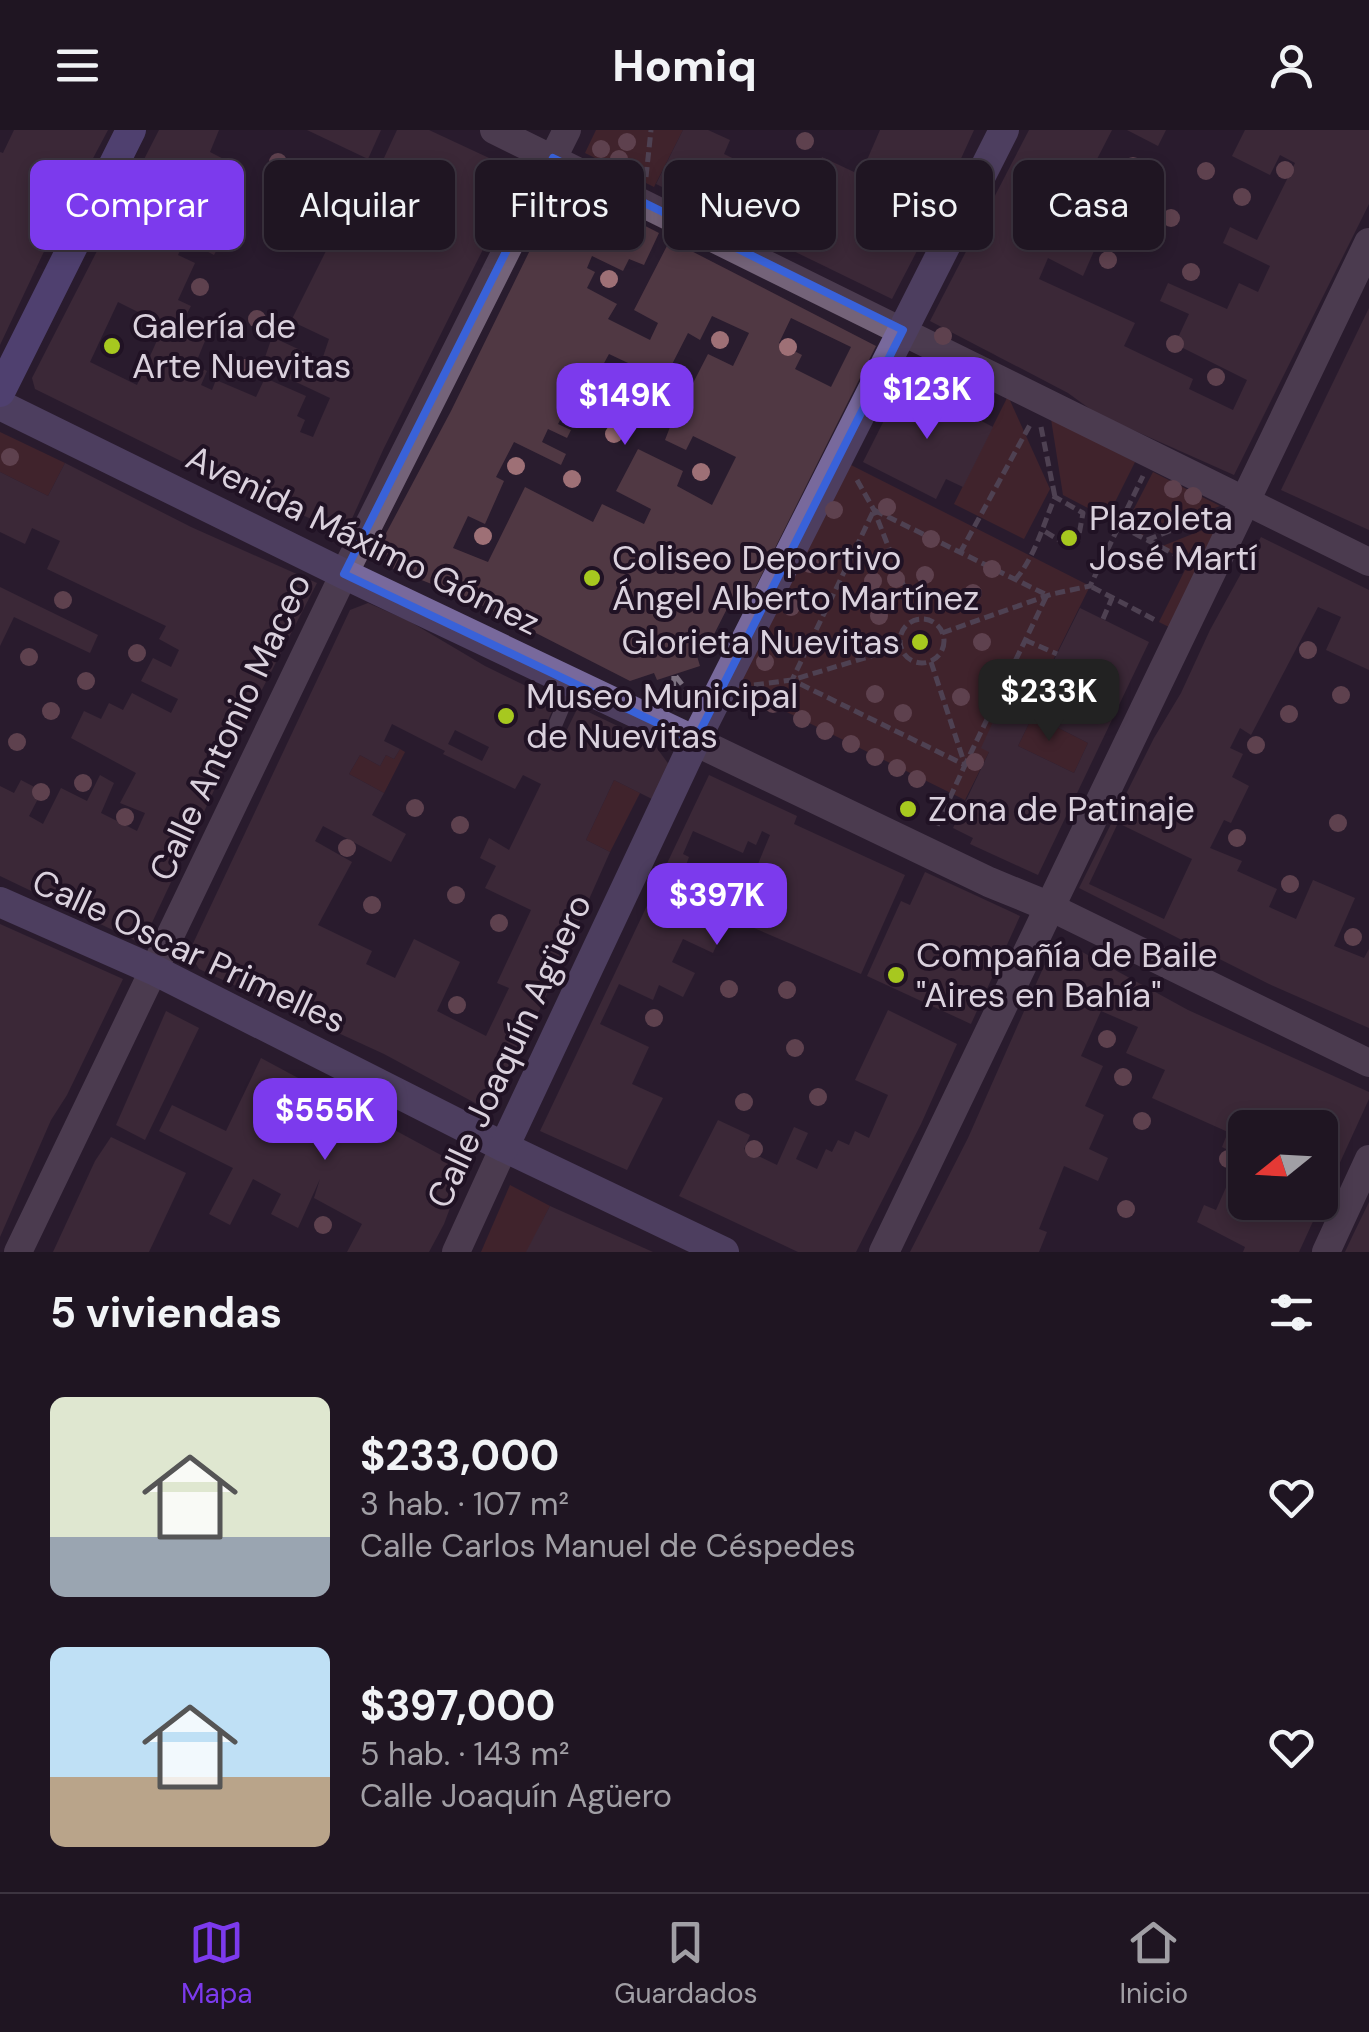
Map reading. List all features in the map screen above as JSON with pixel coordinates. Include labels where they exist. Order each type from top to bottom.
[{"type":"main road","points":[[0,392],[131,130]]},
{"type":"main road","name":"Calle Joaquín Agüero","points":[[504,1148],[691,729],[903,330],[1004,130]]},
{"type":"main road","name":"Avenida Máximo Gómez","points":[[0,405],[573,683],[691,729]]},
{"type":"main road","name":"Calle Oscar Primelles","points":[[0,902],[156,971],[504,1148],[724,1252]]},
{"type":"street","points":[[494,130],[1369,562]]},
{"type":"street","name":"Calle Antonio Maceo","points":[[18,1252],[344,574],[567,130]]},
{"type":"street","points":[[884,1252],[1369,242]]},
{"type":"street","points":[[691,729],[989,882],[1050,907],[1369,1063]]},
{"type":"street","name":"Calle Joaquín Agüero","points":[[456,1252],[504,1148]]},
{"type":"street","points":[[1326,1252],[1369,1159]]},
{"type":"lane","points":[[548,742],[573,683]]},
{"type":"path","points":[[646,182],[650,130]]},
{"type":"path","points":[[960,553],[1037,411],[1055,497],[1024,570],[1015,580]]},
{"type":"path","points":[[1090,586],[1153,455]]},
{"type":"path","points":[[857,479],[874,510],[917,620]]},
{"type":"path","points":[[1041,530],[1067,545],[1078,540],[1083,512],[1055,497]]},
{"type":"path","points":[[1147,540],[1244,501]]},
{"type":"path","points":[[874,510],[1046,596]]},
{"type":"path","points":[[792,680],[874,510]]},
{"type":"path","points":[[1120,526],[1190,561],[1182,576]]},
{"type":"path","points":[[942,633],[1046,596],[1090,586],[1159,622]]},
{"type":"path","points":[[931,840],[1046,596]]},
{"type":"path","points":[[1102,619],[1112,598]]},
{"type":"path","points":[[917,620],[929,620],[942,633],[943,646],[931,662],[916,663],[900,647],[905,627],[917,620]]},
{"type":"path","points":[[1025,640],[1056,654]]},
{"type":"path","points":[[736,688],[792,680],[900,647]]},
{"type":"path","points":[[931,662],[965,765]]},
{"type":"path","points":[[691,729],[674,674],[691,729]]},
{"type":"path","points":[[792,680],[965,765]]},
{"type":"highlighted area","points":[[553,158],[903,330],[695,741],[344,574]]},
{"type":"shaded area","points":[[596,130],[683,130],[668,160],[664,160],[654,187],[644,182],[644,160],[599,160],[585,153]]},
{"type":"shaded area","points":[[1008,396],[1050,489],[1024,539],[954,504]]},
{"type":"shaded area","points":[[1051,419],[1135,462],[1107,518],[1063,495]]},
{"type":"shaded area","points":[[0,432],[65,463],[48,496],[0,472]]},
{"type":"shaded area","points":[[849,464],[1090,586],[1012,743],[989,752],[965,800],[736,687]]},
{"type":"shaded area","points":[[1153,472],[1220,506],[1139,536],[1124,528]]},
{"type":"shaded area","points":[[1230,519],[1175,630],[1159,622],[1189,562],[1160,547]]},
{"type":"shaded area","points":[[1033,715],[1088,743],[1074,773],[1018,746]]},
{"type":"shaded area","points":[[400,749],[405,752],[384,793],[349,774],[360,755],[380,766],[386,755],[394,759]]},
{"type":"shaded area","points":[[614,780],[640,793],[610,852],[586,840]]},
{"type":"shaded area","points":[[510,1185],[550,1206],[527,1252],[481,1252]]},
{"type":"building","points":[[14,130],[108,130],[92,160],[30,160],[30,250],[45,250],[0,345],[0,152],[3,153]]},
{"type":"building","points":[[159,130],[219,130],[210,152],[226,160],[144,160]]},
{"type":"building","points":[[307,130],[381,130],[368,159]]},
{"type":"building","points":[[397,130],[429,130],[493,160],[475,160],[475,250],[483,250],[345,534],[181,461],[35,389],[32,378],[98,250],[180,250],[178,255],[195,263],[178,300],[191,306],[181,325],[207,336],[195,365],[207,371],[201,385],[212,390],[216,380],[256,397],[265,378],[306,396],[297,416],[305,420],[300,432],[313,437],[330,398],[262,366],[272,337],[322,360],[329,339],[291,321],[326,250],[455,250],[455,160],[383,160]],"holes":[[[118,302],[164,325],[137,385],[90,362]]]},
{"type":"building","points":[[683,130],[708,130],[730,140],[724,154],[736,160],[668,160]]},
{"type":"building","points":[[880,130],[974,130],[960,160],[867,160]]},
{"type":"building","points":[[1029,130],[1112,130],[1097,160],[1013,160]]},
{"type":"building","points":[[1127,130],[1166,130],[1158,146]]},
{"type":"building","points":[[1245,130],[1369,130],[1369,204],[1234,475],[1097,414],[1068,393],[930,321],[967,250],[993,250],[993,199],[1013,161],[1013,250],[1094,250],[1083,276],[1048,258],[1039,279],[1135,323],[1124,346],[1193,379],[1189,389],[1233,410],[1247,380],[1175,344],[1189,314],[1160,301],[1168,283],[1227,309],[1239,283],[1258,292],[1270,266],[1223,243],[1230,227],[1257,240],[1295,163],[1280,155],[1270,175],[1232,156]]},
{"type":"building","points":[[836,164],[856,173],[856,250],[917,250],[892,299],[791,250],[836,250]]},
{"type":"building","points":[[664,168],[664,188],[656,184]]},
{"type":"building","points":[[644,225],[659,233],[644,265],[629,259],[623,271],[592,256],[587,268],[595,272],[587,288],[617,304],[608,319],[650,340],[658,323],[634,310],[665,250],[689,250],[876,346],[749,600],[735,593],[704,654],[697,656],[700,666],[657,680],[654,673],[630,681],[469,599],[389,567],[383,539],[530,250],[644,250]],"holes":[[[712,316],[749,333],[733,366],[708,354],[692,385],[676,377],[662,407],[675,414],[665,440],[686,450],[693,436],[736,457],[712,505],[677,486],[683,471],[638,449],[616,491],[651,509],[644,524],[602,504],[593,522],[525,487],[488,562],[453,548],[468,516],[485,524],[504,481],[496,477],[514,442],[561,465],[566,454],[542,442],[548,429],[567,438],[571,430],[558,424],[579,385],[597,396],[605,380],[597,376],[609,354],[664,380],[688,333],[700,340]],[[791,318],[851,347],[831,387],[795,369],[802,355],[779,343]]]},
{"type":"building","points":[[1369,308],[1369,530],[1281,490]]},
{"type":"building","points":[[904,381],[993,427],[963,487],[946,479],[936,499],[863,462]]},
{"type":"building","points":[[65,463],[191,527],[317,583],[253,707],[142,944],[0,876],[0,786],[14,793],[21,780],[42,791],[29,816],[43,824],[61,788],[87,801],[100,775],[114,783],[101,813],[137,831],[145,813],[120,803],[136,773],[71,738],[84,711],[101,719],[109,703],[123,710],[132,693],[171,713],[178,699],[141,681],[153,658],[171,667],[179,650],[159,639],[166,626],[47,569],[60,541],[32,528],[25,544],[0,532],[0,472],[48,496]]},
{"type":"building","points":[[1261,537],[1369,590],[1369,670],[1326,650],[1341,617],[1318,607],[1251,735],[1240,728],[1230,748],[1243,754],[1232,777],[1249,786],[1231,823],[1224,820],[1210,848],[1242,861],[1237,871],[1277,889],[1269,907],[1296,919],[1313,880],[1355,898],[1334,946],[1364,958],[1369,949],[1369,1028],[1269,984],[1079,888]],"holes":[[[1118,823],[1192,859],[1164,919],[1089,884]]]},
{"type":"building","points":[[0,587],[98,635],[90,653],[14,617],[0,646]]},
{"type":"building","points":[[368,603],[409,621],[485,666],[557,701],[540,737],[559,746],[578,707],[653,743],[670,766],[654,800],[614,780],[586,840],[610,852],[490,1111],[384,1054],[199,969],[189,952],[350,610]],"holes":[[[392,724],[515,789],[523,775],[541,784],[509,850],[489,838],[480,858],[496,866],[485,888],[531,910],[497,983],[509,988],[486,1036],[437,1011],[460,962],[414,939],[395,978],[366,964],[372,951],[318,925],[352,862],[315,841],[323,826],[391,862],[406,834],[372,815],[384,793],[349,774],[360,755],[380,766],[386,755],[394,759],[400,749],[384,741]],[[455,730],[489,747],[482,761],[448,744]]]},
{"type":"building","points":[[1080,608],[1149,642],[1038,875],[970,844],[973,838],[953,828],[989,752],[981,748],[1009,687],[1034,700]],"holes":[[[1033,715],[1088,743],[1074,773],[1018,746]]]},
{"type":"building","name":"Glorieta Nuevitas","points":[[920,631],[928,634],[928,650],[920,653],[912,650],[909,642],[912,634]]},
{"type":"building","points":[[709,775],[797,816],[794,824],[905,875],[861,974],[747,925],[766,881],[753,876],[770,835],[762,831],[756,845],[748,841],[743,853],[693,831],[683,854],[689,857],[686,865],[718,878],[721,872],[744,882],[713,953],[683,939],[672,962],[695,973],[683,997],[659,985],[653,1000],[619,984],[600,1024],[649,1047],[632,1084],[663,1098],[627,1170],[540,1131]]},
{"type":"building","points":[[925,872],[1020,916],[971,1024],[867,976],[901,901],[910,905]]},
{"type":"building","points":[[0,924],[123,979],[51,1120],[0,1237]]},
{"type":"building","points":[[1062,947],[1075,948],[1188,1010],[1369,1092],[1338,1167],[1338,1110],[1228,1110],[1228,1132],[1152,1098],[1165,1070],[1126,1053],[1138,1027],[1101,1011],[1081,1056],[1103,1066],[1085,1106],[1104,1115],[1089,1149],[1108,1158],[1098,1181],[1064,1166],[1039,1229],[1047,1232],[1039,1252],[910,1252],[968,1138],[1044,966]]},
{"type":"building","points":[[888,1010],[957,1044],[856,1252],[798,1252],[679,1196],[718,1120],[750,1135],[744,1149],[777,1165],[794,1127],[808,1133],[796,1159],[817,1169],[826,1149],[832,1152],[838,1140],[849,1145],[855,1131],[869,1138],[888,1095],[855,1080]]},
{"type":"building","points":[[166,1011],[199,1028],[145,1140],[116,1125]]},
{"type":"building","points":[[261,1058],[465,1168],[429,1252],[347,1252],[362,1224],[314,1198],[320,1179],[298,1228],[271,1214],[281,1194],[253,1179],[230,1225],[209,1214],[233,1168],[159,1131],[172,1105],[226,1131]]},
{"type":"building","points":[[111,1137],[186,1173],[149,1252],[53,1252],[95,1161]]},
{"type":"building","points":[[1228,1183],[1228,1220],[1314,1220],[1299,1252],[1243,1252],[1245,1247],[1197,1222],[1204,1205],[1216,1210]]},
{"type":"building","points":[[1369,1202],[1369,1252],[1345,1252],[1352,1237]]},
{"type":"building","points":[[550,1206],[644,1248],[653,1252],[526,1252]]},
{"type":"place","name":"Galería de Arte Nuevitas","points":[[112,346]]},
{"type":"place","name":"Plazoleta José Martí","points":[[1069,538]]},
{"type":"place","name":"Coliseo Deportivo Ángel Alberto Martínez","points":[[592,578]]},
{"type":"place","name":"Glorieta Nuevitas","points":[[920,642]]},
{"type":"place","name":"Museo Municipal de Nuevitas","points":[[506,716]]},
{"type":"place","name":"Zona de Patinaje","points":[[908,809]]},
{"type":"place","name":"Compañía de Baile \"Aires en Bahía\"","points":[[896,975]]}]
